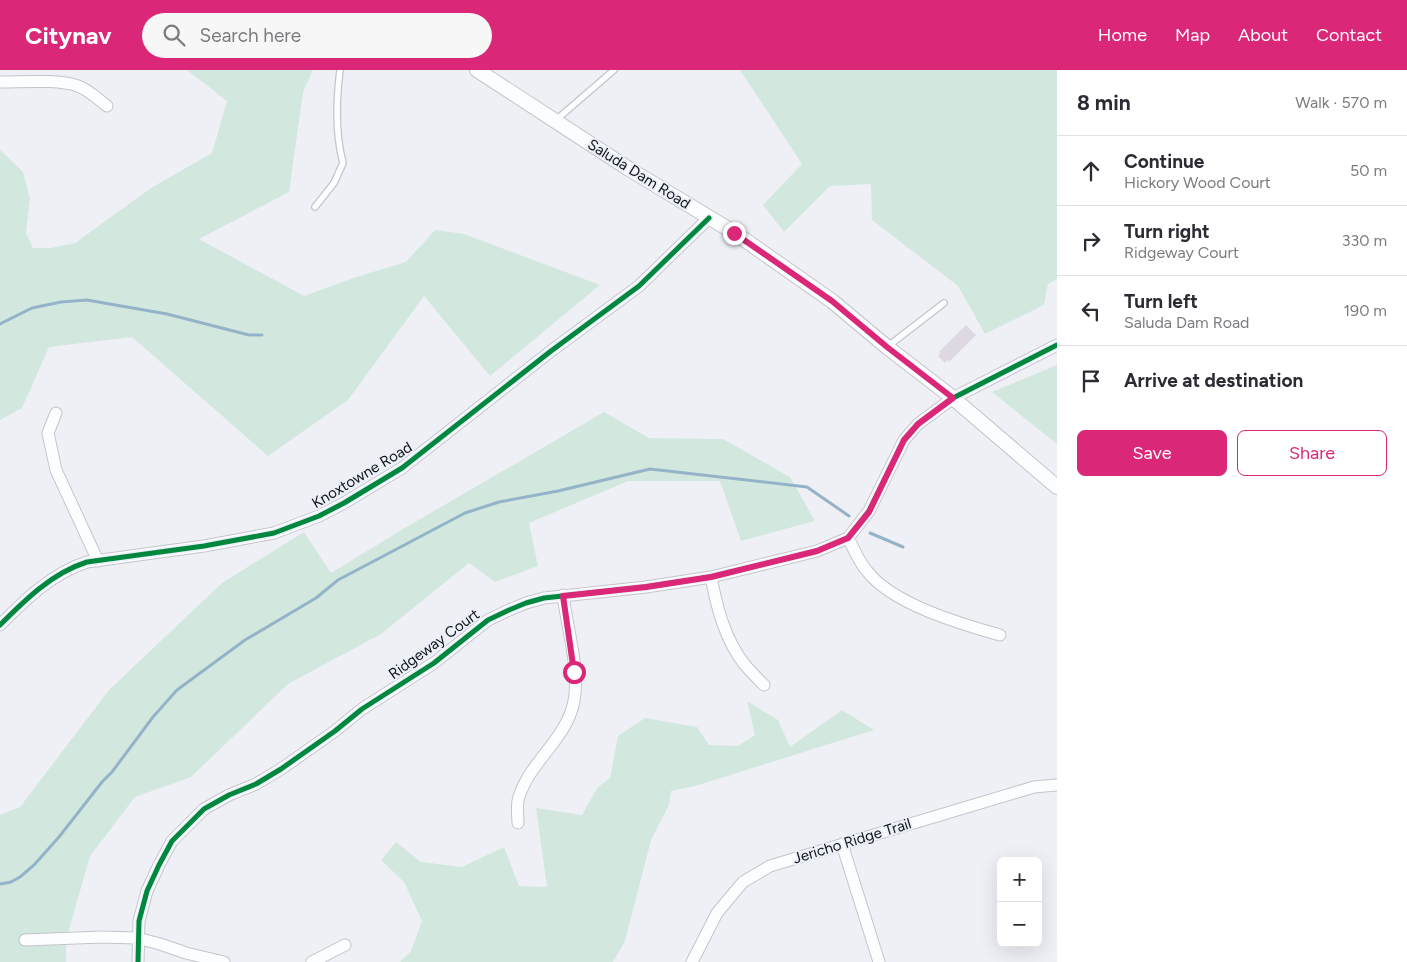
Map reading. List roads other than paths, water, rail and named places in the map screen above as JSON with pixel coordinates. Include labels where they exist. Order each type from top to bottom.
[{"type":"street","name":"Saluda Dam Road","points":[[476,70],[554,122],[734,233],[832,301],[953,398],[1057,487]]},
{"type":"street","points":[[0,82],[64,83],[84,90],[107,106]]},
{"type":"street","name":"Knoxtowne Road","points":[[0,625],[48,582],[76,566],[274,533],[319,516],[344,503],[402,468],[639,286],[709,218]]},
{"type":"street","name":"Ridgeway Court","points":[[138,962],[137,938],[139,921],[145,898],[159,865],[172,842],[204,809],[229,795],[256,784],[281,769],[335,731],[362,709],[434,663],[488,620],[526,603],[563,596],[646,587],[711,577],[817,551],[848,538],[869,512],[904,440],[918,424],[953,398],[1057,345]]},
{"type":"street","points":[[56,413],[48,433],[56,470],[98,561]]},
{"type":"street","points":[[848,538],[867,572],[888,590],[939,616],[1000,636]]},
{"type":"street","points":[[711,577],[725,630],[745,665],[764,685]]},
{"type":"street","points":[[518,823],[518,798],[526,781],[563,727],[574,702],[574,672],[563,596]]},
{"type":"street","name":"Jericho Ridge Trail","points":[[692,962],[717,913],[743,882],[770,866],[1034,787],[1057,785]]},
{"type":"street","points":[[842,844],[878,962]]},
{"type":"street","points":[[25,940],[102,937],[137,938],[224,962]]},
{"type":"street","points":[[312,962],[345,945]]},
{"type":"lane","points":[[315,207],[334,183],[343,164],[338,143],[336,117],[340,70]]},
{"type":"lane","points":[[554,122],[614,70]]},
{"type":"lane","points":[[887,347],[944,303]]},
{"type":"waterway","points":[[0,324],[32,308],[61,302],[87,300],[167,314],[249,335],[262,335]]},
{"type":"waterway","points":[[0,884],[11,882],[20,877],[34,865],[59,837],[112,772],[153,717],[177,690],[245,640],[316,598],[338,580],[465,513],[499,502],[558,491],[650,469],[807,487],[849,516]]},
{"type":"waterway","points":[[870,533],[903,547]]}]
